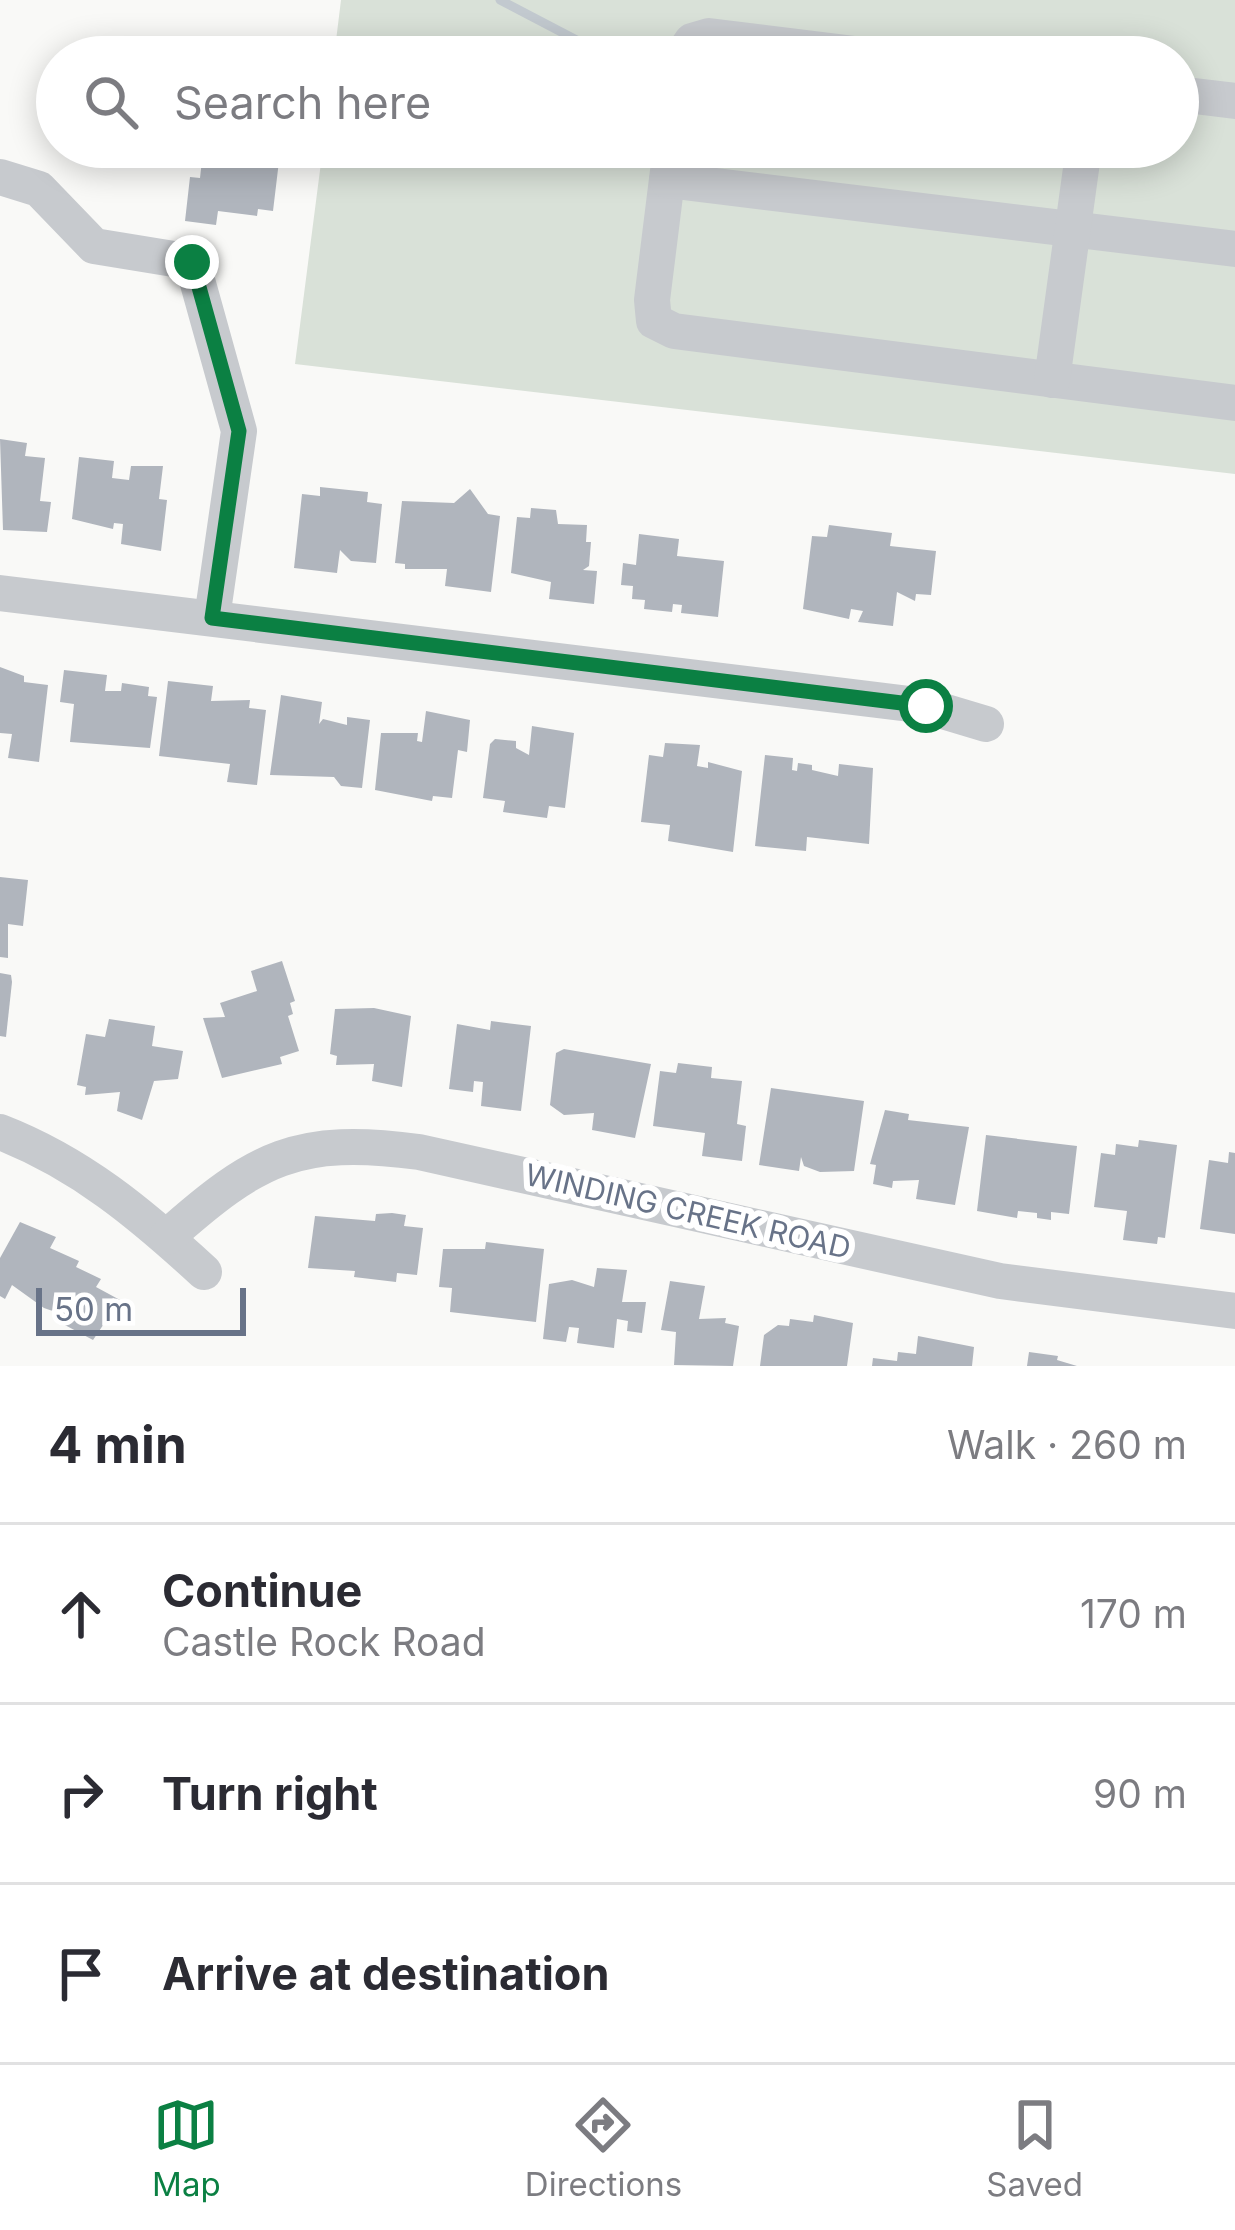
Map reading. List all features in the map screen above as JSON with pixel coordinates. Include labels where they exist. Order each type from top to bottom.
[{"type":"street","points":[[1199,97],[1235,101]]},
{"type":"street","points":[[669,168],[654,321],[674,331],[1235,403]]},
{"type":"street","points":[[700,168],[1073,229],[1235,249]]},
{"type":"street","points":[[1052,380],[1081,168]]},
{"type":"street","points":[[0,177],[39,189],[94,246],[192,262],[239,431],[212,618]]},
{"type":"street","points":[[0,593],[926,706],[986,724]]},
{"type":"street","points":[[0,1132],[55,1154],[167,1238],[204,1272]]},
{"type":"street","name":"WINDING CREEK ROAD","points":[[167,1238],[218,1192],[273,1157],[347,1143],[419,1152],[1000,1281],[1235,1311]]},
{"type":"shaded area","points":[[341,0],[1235,0],[1235,474],[295,364],[320,168],[1199,168],[1199,36],[337,36]]},
{"type":"building","points":[[201,168],[278,168],[273,211],[258,209],[257,216],[218,211],[216,225],[185,221],[190,177],[200,178]]},
{"type":"building","points":[[0,439],[27,443],[25,456],[45,458],[40,501],[51,502],[47,532],[3,530]]},
{"type":"building","points":[[79,457],[114,461],[112,478],[129,480],[131,466],[163,466],[159,499],[167,500],[161,551],[121,544],[123,524],[114,523],[113,529],[72,519]]},
{"type":"building","points":[[320,487],[368,492],[367,502],[382,504],[376,563],[351,561],[340,550],[337,573],[294,568],[302,494],[320,496]]},
{"type":"building","points":[[470,489],[488,514],[500,516],[491,592],[445,586],[447,569],[405,569],[405,564],[395,563],[402,501],[454,503]]},
{"type":"building","points":[[531,508],[556,510],[558,524],[587,525],[589,566],[583,570],[597,571],[594,604],[549,599],[551,582],[511,573],[517,517],[530,518]]},
{"type":"building","points":[[829,525],[892,533],[890,546],[936,551],[931,595],[916,594],[915,601],[897,592],[893,626],[858,622],[863,611],[851,609],[849,619],[803,609],[812,536],[827,537]]},
{"type":"building","points":[[639,534],[679,539],[677,556],[724,561],[718,617],[681,613],[682,605],[673,604],[672,612],[644,609],[645,600],[632,599],[633,586],[621,585],[623,563],[636,565]]},
{"type":"building","points":[[0,667],[24,676],[24,682],[48,685],[39,762],[8,758],[12,734],[0,733]]},
{"type":"building","points":[[64,670],[107,675],[105,691],[121,691],[122,683],[149,687],[148,696],[157,697],[150,748],[70,742],[74,704],[60,702]]},
{"type":"building","points":[[168,681],[213,686],[211,701],[250,700],[249,708],[266,710],[257,785],[227,782],[230,764],[159,756]]},
{"type":"building","points":[[281,695],[322,702],[319,724],[323,719],[347,725],[347,717],[370,720],[362,788],[341,786],[334,777],[270,775]]},
{"type":"building","points":[[426,711],[470,720],[467,752],[458,750],[452,798],[433,796],[432,801],[375,790],[381,733],[418,733],[417,741],[422,742]]},
{"type":"building","points":[[532,726],[574,733],[565,808],[549,806],[547,818],[503,812],[505,801],[483,798],[490,744],[495,739],[516,741],[516,748],[529,755]]},
{"type":"building","points":[[665,743],[700,745],[697,766],[708,768],[708,762],[742,771],[733,852],[668,841],[670,825],[641,822],[649,755],[663,757]]},
{"type":"building","points":[[765,755],[793,758],[792,770],[797,771],[798,763],[838,776],[839,764],[873,768],[869,844],[807,837],[806,851],[755,846]]},
{"type":"building","points":[[0,877],[28,880],[23,926],[8,924],[8,958],[0,957]]},
{"type":"building","points":[[282,961],[295,1001],[290,1003],[293,1014],[288,1016],[299,1051],[280,1057],[282,1064],[222,1078],[203,1018],[225,1017],[220,1003],[257,991],[251,971]]},
{"type":"building","points":[[0,973],[11,975],[12,982],[6,1037],[0,1036]]},
{"type":"building","points":[[374,1008],[411,1016],[402,1087],[372,1081],[374,1064],[336,1065],[337,1056],[330,1054],[335,1009]]},
{"type":"building","points":[[109,1019],[155,1026],[152,1046],[183,1051],[178,1079],[154,1081],[142,1120],[117,1111],[120,1092],[85,1095],[86,1087],[77,1085],[86,1034],[105,1037]]},
{"type":"building","points":[[491,1021],[531,1026],[521,1111],[481,1106],[483,1082],[474,1081],[473,1092],[449,1089],[457,1024],[490,1030]]},
{"type":"building","points":[[564,1049],[651,1064],[635,1138],[592,1130],[594,1113],[564,1115],[550,1105],[556,1053]]},
{"type":"building","points":[[678,1063],[712,1067],[711,1078],[742,1081],[737,1124],[746,1126],[742,1161],[702,1156],[705,1133],[653,1126],[660,1071],[676,1073]]},
{"type":"building","points":[[771,1088],[864,1101],[854,1171],[820,1172],[804,1166],[801,1157],[799,1171],[759,1165]]},
{"type":"building","points":[[885,1110],[909,1114],[908,1120],[969,1127],[955,1205],[916,1199],[919,1180],[893,1181],[892,1188],[873,1184],[876,1165],[870,1164]]},
{"type":"building","points":[[986,1135],[1077,1146],[1069,1214],[1051,1212],[1051,1220],[1037,1218],[1037,1213],[1018,1211],[1017,1218],[977,1211]]},
{"type":"building","points":[[1139,1140],[1177,1145],[1165,1238],[1158,1237],[1157,1244],[1123,1240],[1127,1211],[1094,1207],[1101,1153],[1115,1155],[1116,1144],[1138,1147]]},
{"type":"building","points":[[1229,1152],[1235,1153],[1235,1234],[1200,1229],[1209,1160],[1228,1163]]},
{"type":"building","points":[[376,1214],[406,1215],[404,1226],[423,1228],[417,1275],[397,1273],[396,1282],[354,1277],[355,1271],[308,1268],[315,1216],[375,1221]]},
{"type":"building","points":[[20,1222],[56,1237],[50,1248],[79,1261],[76,1267],[101,1279],[96,1287],[120,1300],[93,1340],[63,1324],[67,1316],[44,1308],[12,1285],[5,1299],[0,1296],[0,1258]]},
{"type":"building","points":[[486,1242],[544,1249],[536,1322],[450,1312],[452,1288],[439,1287],[443,1249],[485,1249]]},
{"type":"building","points":[[597,1268],[627,1270],[622,1302],[646,1302],[642,1333],[627,1331],[628,1321],[617,1319],[614,1348],[577,1343],[579,1328],[569,1327],[566,1342],[543,1339],[549,1284],[572,1280],[594,1287]]},
{"type":"building","points":[[670,1281],[705,1286],[699,1319],[726,1318],[725,1323],[739,1326],[733,1366],[674,1365],[676,1332],[661,1330]]},
{"type":"building","points":[[814,1315],[853,1323],[847,1366],[760,1366],[764,1335],[778,1325],[789,1326],[790,1319],[813,1322]]},
{"type":"building","points":[[918,1336],[974,1347],[972,1366],[872,1366],[873,1358],[897,1361],[898,1352],[916,1354]]},
{"type":"building","points":[[1029,1352],[1058,1356],[1057,1360],[1077,1366],[1027,1366]]},
{"type":"waterway","points":[[500,0],[569,36]]},
{"type":"route","points":[[192,262],[239,431],[212,618],[926,706]]}]
